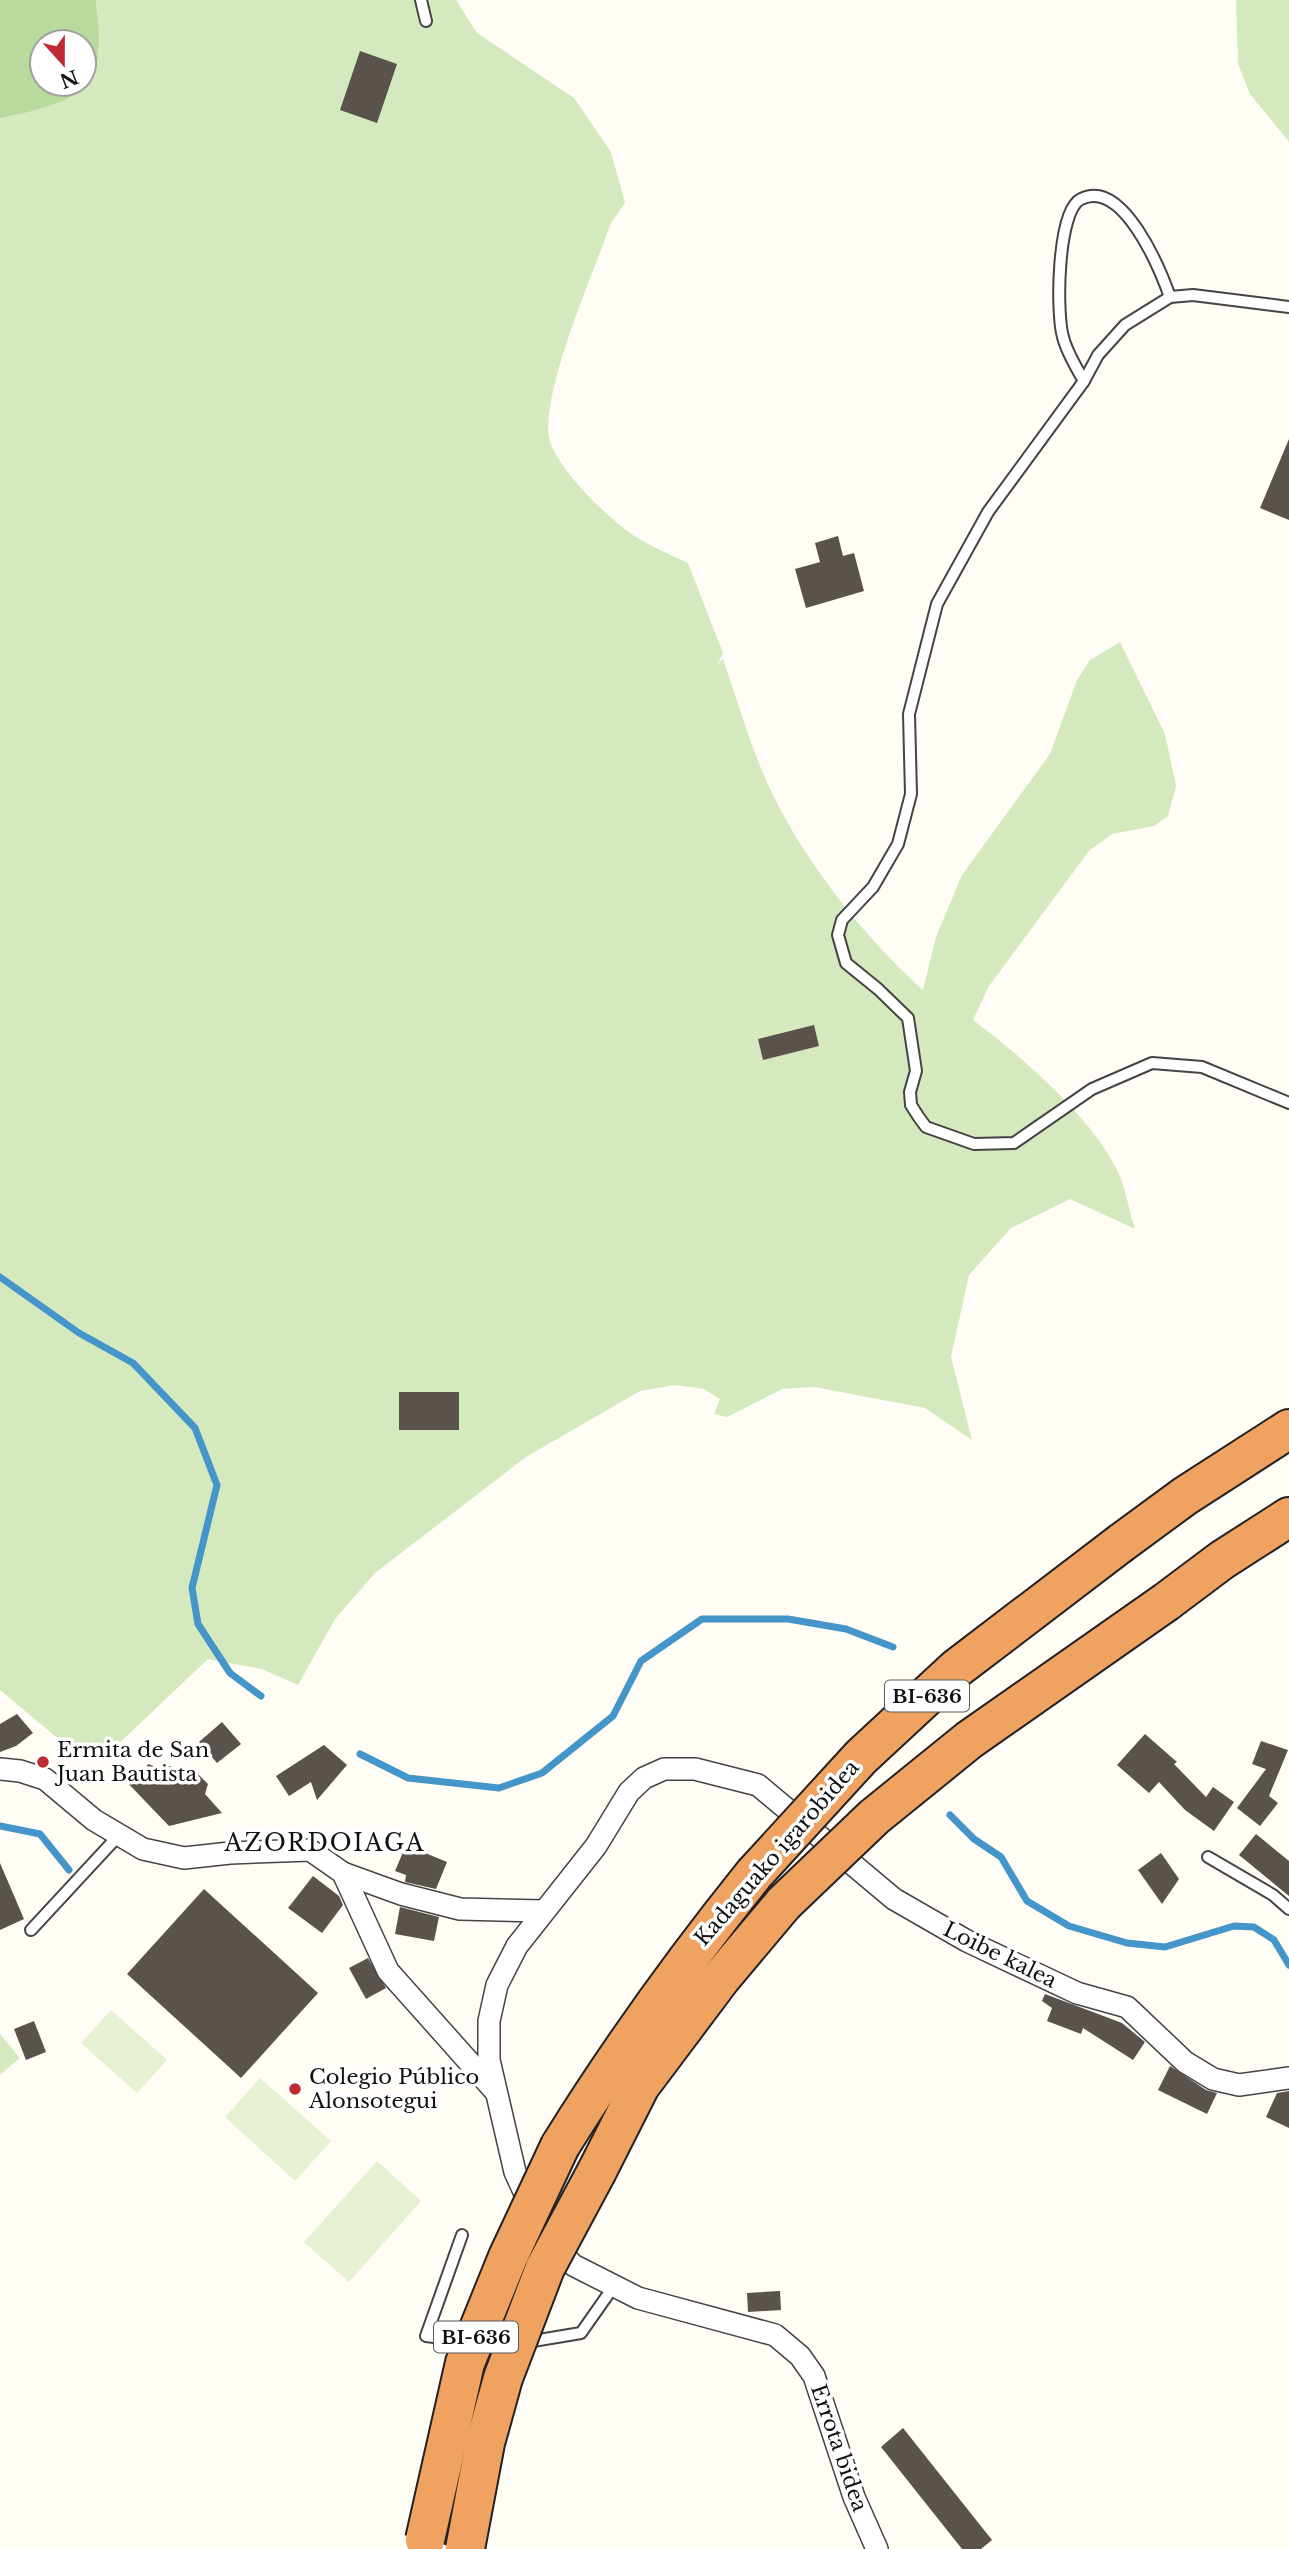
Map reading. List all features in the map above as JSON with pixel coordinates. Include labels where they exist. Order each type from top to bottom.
[{"type":"highway","name":"Kadaguako igarobidea","points":[[424,2544],[465,2363],[508,2257],[560,2146],[615,2058],[696,1945],[754,1874],[861,1757],[957,1668],[1185,1496],[1289,1429]]},
{"type":"highway","name":"Kadaguako igarobidea","points":[[465,2549],[485,2444],[503,2378],[545,2268],[640,2086],[721,1978],[784,1903],[874,1817],[969,1740],[1222,1560],[1289,1517]]},
{"type":"street","points":[[0,1769],[20,1771],[45,1779],[93,1820],[143,1849],[184,1858],[310,1850],[343,1873],[401,1894],[460,1909],[543,1911]]},
{"type":"street","name":"Loibe kalea","points":[[499,2095],[489,2060],[491,2009],[497,1985],[517,1946],[596,1846],[629,1792],[644,1778],[664,1769],[695,1769],[758,1785],[777,1798],[894,1899],[967,1941],[1077,1993],[1126,2007],[1185,2062],[1213,2079],[1239,2085],[1289,2078]]},
{"type":"street","points":[[343,1873],[388,1971],[499,2095]]},
{"type":"street","name":"Errota bidea","points":[[499,2095],[515,2172],[541,2230],[573,2265],[638,2298],[775,2334],[800,2356],[814,2376],[854,2497],[877,2549]]},
{"type":"lane","points":[[421,0],[426,21]]},
{"type":"lane","points":[[1084,381],[1062,335],[1059,266],[1071,209],[1080,199],[1098,195],[1116,205],[1133,223],[1156,258],[1170,297]]},
{"type":"lane","points":[[1289,307],[1193,295],[1170,297],[1125,325],[1098,355],[1084,381],[988,512],[937,604],[909,714],[911,794],[898,844],[873,887],[842,920],[838,935],[846,963],[908,1018],[915,1045],[916,1072],[910,1092],[911,1105],[926,1126],[974,1144],[1014,1143],[1092,1089],[1152,1063],[1202,1067],[1289,1102]]},
{"type":"lane","points":[[31,1930],[119,1835]]},
{"type":"lane","points":[[1208,1857],[1273,1895],[1289,1909]]},
{"type":"lane","points":[[462,2235],[426,2336],[487,2344]]},
{"type":"lane","points":[[499,2346],[581,2333],[614,2286]]},
{"type":"green space","points":[[0,0],[96,0],[99,31],[98,57],[98,28],[28,28],[28,98],[68,98],[35,110],[0,118]]},
{"type":"green space","points":[[96,0],[456,0],[477,33],[574,98],[611,152],[625,203],[611,223],[561,361],[549,416],[549,437],[553,449],[572,478],[613,519],[642,541],[688,563],[723,653],[717,665],[723,659],[754,750],[779,808],[814,865],[855,920],[923,990],[936,937],[962,875],[1050,754],[1077,680],[1090,660],[1120,642],[1165,734],[1176,786],[1168,816],[1154,826],[1112,834],[1089,851],[989,986],[973,1020],[1054,1089],[1092,1131],[1118,1172],[1135,1229],[1070,1199],[1011,1228],[969,1275],[951,1357],[972,1440],[925,1408],[814,1387],[782,1389],[727,1417],[714,1414],[720,1399],[704,1389],[675,1385],[640,1391],[526,1457],[375,1573],[335,1619],[298,1685],[262,1669],[208,1659],[114,1748],[93,1758],[67,1746],[0,1690],[0,118],[16,115],[54,98],[98,98]]},
{"type":"green space","points":[[1236,0],[1289,0],[1289,142],[1250,94],[1238,64]]},
{"type":"green space","points":[[111,2010],[167,2060],[137,2093],[81,2043]]},
{"type":"green space","points":[[0,2034],[20,2058],[0,2075]]},
{"type":"green space","points":[[260,2078],[331,2141],[295,2181],[225,2117]]},
{"type":"green space","points":[[377,2161],[421,2201],[349,2282],[304,2242]]},
{"type":"building","points":[[360,51],[397,64],[377,123],[340,110]]},
{"type":"building","points":[[1289,439],[1289,520],[1260,508]]},
{"type":"building","points":[[838,536],[843,556],[854,553],[864,591],[806,608],[795,569],[820,562],[815,543]]},
{"type":"building","points":[[814,1025],[819,1046],[763,1060],[758,1039]]},
{"type":"building","points":[[399,1392],[459,1392],[459,1430],[399,1430]]},
{"type":"building","points":[[17,1714],[33,1733],[16,1746],[0,1752],[0,1724]]},
{"type":"building","points":[[222,1722],[241,1744],[217,1763],[199,1742]]},
{"type":"building","points":[[1145,1734],[1177,1762],[1174,1764],[1206,1797],[1213,1787],[1234,1802],[1214,1831],[1185,1810],[1159,1782],[1149,1793],[1117,1765]]},
{"type":"building","points":[[1261,1741],[1288,1750],[1269,1796],[1278,1803],[1260,1826],[1237,1808],[1266,1769],[1252,1764]]},
{"type":"building","points":[[324,1745],[347,1765],[317,1800],[311,1782],[289,1796],[276,1776]]},
{"type":"building","points":[[148,1764],[167,1771],[169,1766],[197,1773],[208,1784],[205,1794],[222,1813],[169,1826],[121,1776],[142,1776]]},
{"type":"building","points":[[1256,1834],[1289,1861],[1289,1896],[1239,1855]]},
{"type":"building","points":[[406,1845],[447,1862],[436,1889],[405,1882],[406,1875],[395,1871]]},
{"type":"building","points":[[1161,1853],[1179,1879],[1162,1904],[1138,1870]]},
{"type":"building","points":[[0,1863],[24,1919],[0,1930]]},
{"type":"building","points":[[313,1876],[339,1896],[343,1905],[322,1933],[288,1908]]},
{"type":"building","points":[[204,1889],[318,1993],[241,2078],[127,1974]]},
{"type":"building","points":[[400,1907],[439,1917],[434,1941],[395,1934]]},
{"type":"building","points":[[368,1958],[386,1988],[366,1999],[349,1968]]},
{"type":"building","points":[[1045,1994],[1122,2023],[1145,2042],[1133,2060],[1083,2028],[1081,2034],[1047,2021],[1052,2008],[1042,2001]]},
{"type":"building","points":[[34,2021],[46,2052],[26,2060],[14,2029]]},
{"type":"building","points":[[1170,2066],[1206,2090],[1217,2093],[1207,2114],[1158,2090]]},
{"type":"building","points":[[1289,2091],[1289,2128],[1266,2117],[1277,2093]]},
{"type":"building","points":[[780,2291],[781,2310],[748,2312],[747,2293]]},
{"type":"building","points":[[903,2428],[992,2540],[981,2549],[962,2549],[881,2447]]},
{"type":"waterway","points":[[0,1277],[79,1333],[133,1363],[195,1428],[217,1485],[192,1588],[198,1624],[230,1673],[261,1696]]},
{"type":"waterway","points":[[360,1754],[408,1778],[499,1788],[542,1773],[613,1716],[641,1661],[702,1619],[788,1619],[846,1629],[893,1647]]},
{"type":"waterway","points":[[950,1815],[974,1839],[1001,1857],[1027,1901],[1069,1926],[1127,1943],[1165,1947],[1234,1926],[1254,1927],[1274,1940],[1289,1965]]},
{"type":"waterway","points":[[0,1826],[40,1834],[69,1870]]},
{"type":"place","name":"Ermita de San Juan Bautista","points":[[43,1762]]},
{"type":"place","name":"Colegio Público Alonsotegui","points":[[295,2089]]},
{"type":"district","name":"AZORDOIAGA","points":[[325,1843]]}]
